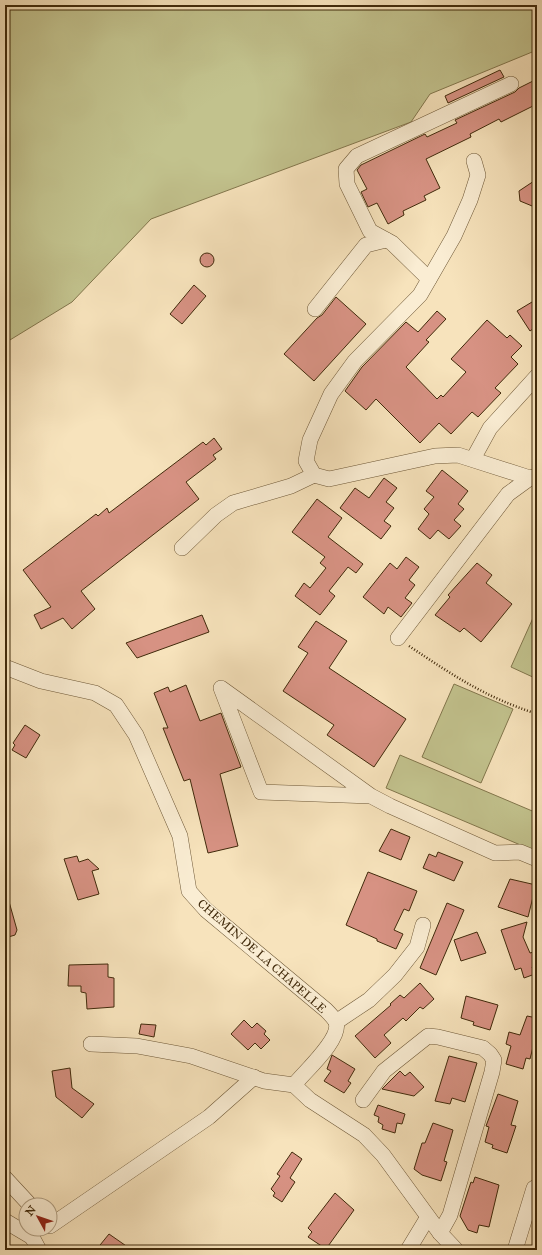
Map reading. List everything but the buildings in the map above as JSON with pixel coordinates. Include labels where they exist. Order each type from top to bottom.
[{"type":"street","points":[[429,279],[392,243],[370,231],[347,184],[346,169],[357,156],[511,84]]},
{"type":"street","points":[[314,475],[306,461],[310,440],[331,394],[355,361],[420,295],[454,236],[470,200],[478,175],[474,161]]},
{"type":"street","points":[[315,309],[366,245],[386,240]]},
{"type":"street","points":[[473,459],[490,428],[537,376]]},
{"type":"street","points":[[182,548],[216,515],[232,503],[291,486],[314,475],[329,479],[435,456],[458,455],[533,477]]},
{"type":"street","points":[[398,638],[508,494],[533,477]]},
{"type":"street","name":"CHEMIN DE LA CHAPELLE","points":[[5,667],[41,681],[95,693],[116,705],[136,735],[180,836],[189,891],[206,910],[326,1010],[336,1022],[336,1034],[327,1048],[294,1085]]},
{"type":"street","points":[[371,796],[261,792],[221,688],[371,796],[495,853],[520,852],[537,859]]},
{"type":"street","points":[[336,1022],[369,1000],[396,975],[417,947],[423,925]]},
{"type":"street","points":[[363,1100],[384,1071],[428,1036],[483,1048],[494,1060],[492,1072],[450,1214],[440,1233]]},
{"type":"street","points":[[91,1044],[137,1046],[192,1056],[264,1081],[294,1085],[310,1100],[364,1135],[383,1155],[440,1233],[456,1250]]},
{"type":"street","points":[[58,1221],[209,1117],[254,1077]]},
{"type":"street","points":[[5,1178],[23,1197]]},
{"type":"street","points":[[515,1250],[534,1188]]},
{"type":"street","points":[[408,1250],[428,1217]]},
{"type":"street","points":[[5,1221],[35,1244]]},
{"type":"path","points":[[398,638],[476,689],[504,703],[537,714]]},
{"type":"green space","points":[[5,5],[537,5],[537,50],[430,94],[411,122],[151,219],[72,302],[5,343]]},
{"type":"green space","points":[[537,609],[537,679],[511,667]]},
{"type":"green space","points":[[454,684],[513,709],[481,783],[422,757]]},
{"type":"green space","points":[[400,755],[537,813],[537,852],[386,788]]}]
